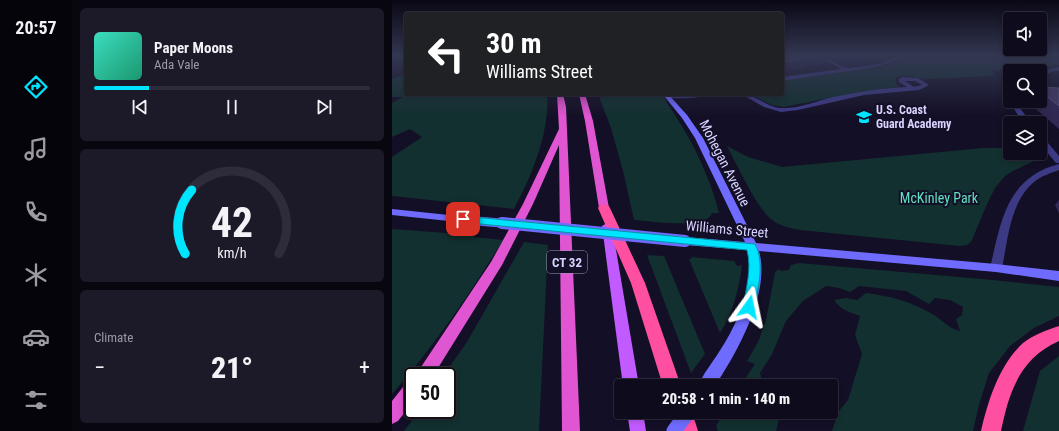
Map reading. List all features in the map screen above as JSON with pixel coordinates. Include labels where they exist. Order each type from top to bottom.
[{"type":"highway","name":"CT 32","points":[[560,96],[563,126],[571,431]]},
{"type":"highway","points":[[583,96],[589,121],[604,208],[638,283],[670,379]]},
{"type":"highway","points":[[429,367],[496,265],[528,204],[563,126]]},
{"type":"highway","points":[[991,431],[1000,396],[1018,362],[1029,349],[1059,332]]},
{"type":"highway","points":[[392,415],[404,400]]},
{"type":"highway","points":[[684,419],[688,431]]},
{"type":"main road","name":"Mohegan Avenue","points":[[669,96],[696,132],[719,177],[751,247],[755,265],[751,299],[741,329],[725,358],[711,379]]},
{"type":"main road","points":[[604,208],[630,379]]},
{"type":"main road","name":"Williams Street","points":[[392,212],[751,247],[996,268],[1059,276]]},
{"type":"main road","points":[[636,419],[638,431]]},
{"type":"main road","points":[[674,431],[683,419]]},
{"type":"street","points":[[784,79],[803,76]]},
{"type":"street","points":[[748,96],[771,108],[784,110],[858,94],[912,88]]},
{"type":"street","points":[[1047,149],[1059,160]]},
{"type":"street","points":[[996,268],[1010,209],[1018,192],[1038,175],[1059,167]]},
{"type":"green space","points":[[404,76],[404,96],[547,96],[546,123],[543,138],[533,168],[514,209],[392,196],[392,157],[422,137],[410,129],[392,137],[392,103],[403,97],[392,97],[392,79]]},
{"type":"green space","points":[[816,76],[900,76],[895,79],[897,85],[900,86],[897,87],[855,93],[784,107],[772,105],[754,96],[784,96],[784,81]]},
{"type":"green space","points":[[911,76],[992,76],[924,79]]},
{"type":"green space","points":[[599,96],[664,96],[667,104],[689,138],[701,162],[719,213],[712,213],[703,221],[694,223],[634,220],[623,171],[611,128]]},
{"type":"green space","name":"McKinley Park","points":[[727,146],[748,157],[782,167],[983,148],[1003,148],[1003,160],[1035,160],[1005,176],[995,188],[971,242],[967,245],[960,246],[800,230],[781,225],[765,213],[747,185]]},
{"type":"green space","points":[[392,229],[474,235],[473,237],[503,240],[451,319],[422,357],[414,367],[404,367],[404,380],[392,394]]},
{"type":"green space","points":[[524,242],[548,245],[539,431],[404,431],[413,419],[456,419],[456,367],[449,367],[467,342]]},
{"type":"green space","points":[[647,255],[664,256],[705,354],[691,373]]},
{"type":"green space","points":[[691,257],[734,261],[737,266],[742,265],[735,300],[725,325],[720,333],[689,259],[692,259]]},
{"type":"green space","points":[[799,263],[1059,287],[1059,316],[1034,328],[1010,346],[989,373],[973,431],[832,431],[836,419],[838,419],[838,412],[848,400],[862,354],[855,335],[860,316],[842,308],[834,300],[846,298],[857,300],[866,293],[893,298],[926,310],[950,327],[960,331],[956,319],[962,315],[963,307],[950,300],[935,298],[929,304],[906,291],[859,286],[850,292],[839,288],[826,286],[803,301],[786,321],[772,354],[760,373],[762,379],[745,379],[755,364],[747,361],[758,342],[766,320],[775,272],[779,269],[781,271],[789,270],[791,265]]},
{"type":"green space","points":[[1059,356],[1059,431],[1023,431],[1040,371]]},
{"type":"green space","points":[[720,419],[779,419],[776,431],[718,431],[716,426]]},
{"type":"building","points":[[1047,87],[1059,88],[1059,106],[1047,97]]},
{"type":"place","name":"U.S. Coast Guard Academy","points":[[864,117]]},
{"type":"route","points":[[463,219],[751,247],[755,261],[755,270],[749,307]]}]
